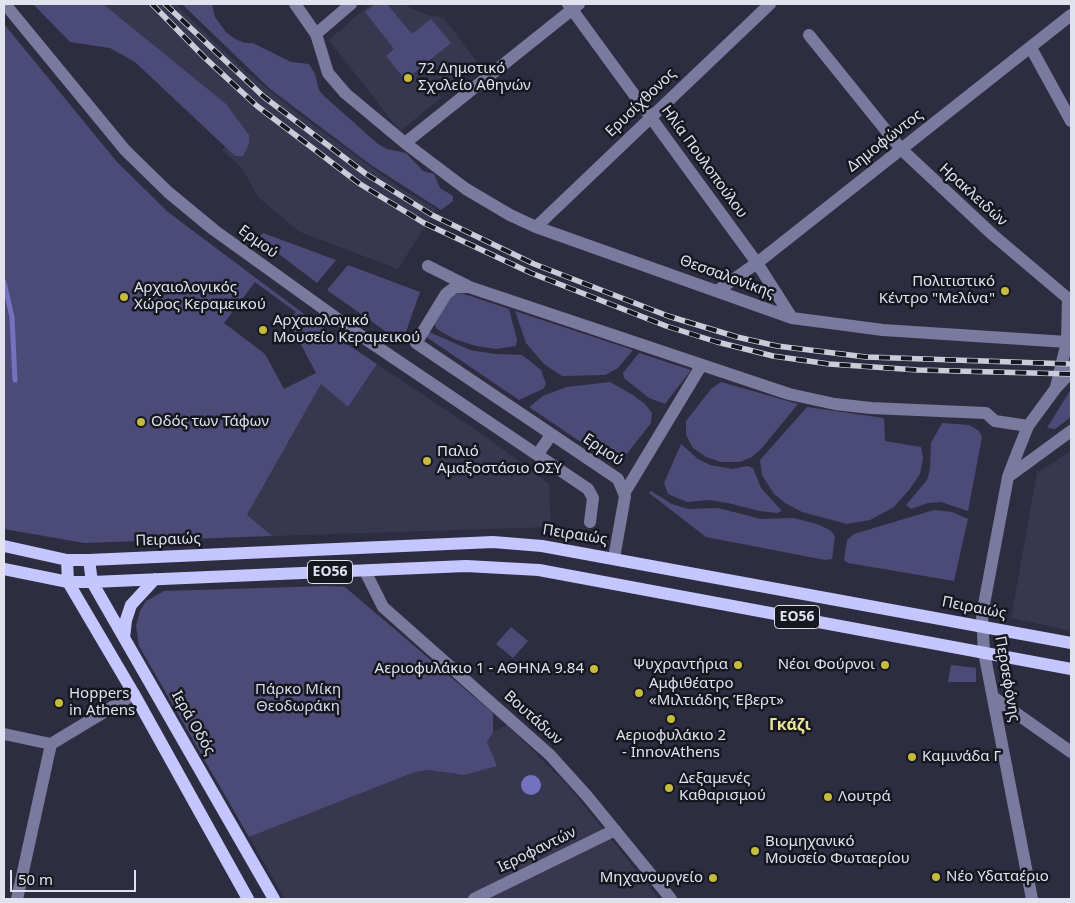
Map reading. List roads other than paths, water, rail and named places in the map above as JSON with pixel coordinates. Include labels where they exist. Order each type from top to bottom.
[{"type":"main road","name":"Πειραιώς","points":[[67,560],[493,542],[542,546],[1071,643]]},
{"type":"main road","name":"ΕΟ56","points":[[4,546],[67,560]]},
{"type":"main road","points":[[67,560],[68,582],[134,694],[248,899]]},
{"type":"main road","name":"Ιερά Οδός","points":[[89,560],[92,582],[274,899]]},
{"type":"main road","name":"ΕΟ56","points":[[4,569],[68,582],[466,566],[539,570],[1071,669]]},
{"type":"main road","points":[[124,638],[126,620],[131,606],[155,579]]},
{"type":"street","name":"Ερμού","points":[[5,4],[125,150],[178,201],[367,340],[538,454],[591,493],[593,498],[590,522]]},
{"type":"street","points":[[295,4],[316,34],[351,4]]},
{"type":"street","name":"Ερυσίχθονος","points":[[536,226],[770,4]]},
{"type":"street","points":[[405,143],[574,6]]},
{"type":"street","name":"Ηλία Πουλοπούλου","points":[[574,6],[650,116],[757,263],[792,318]]},
{"type":"street","name":"Δημοφώντος","points":[[717,291],[757,263],[1071,15]]},
{"type":"street","name":"Θεσσαλονίκης","points":[[316,34],[324,64],[333,81],[405,143],[485,201],[536,226],[792,318],[883,330],[1067,342]]},
{"type":"street","name":"Ηρακλειδών","points":[[809,35],[901,150],[993,235],[1069,300],[1067,342],[1056,388]]},
{"type":"street","points":[[1031,48],[1071,121]]},
{"type":"street","points":[[428,266],[472,288],[789,394],[835,404],[901,410],[986,413],[995,421],[1028,426]]},
{"type":"street","name":"Ερμού","points":[[472,288],[459,286],[446,294],[416,343],[614,476],[625,492]]},
{"type":"street","points":[[614,558],[625,492],[701,366]]},
{"type":"street","points":[[1056,388],[1071,372]]},
{"type":"street","name":"Περσεφόνης","points":[[1032,899],[984,652],[983,600],[1008,477],[1028,426],[1056,388]]},
{"type":"street","points":[[1008,477],[1071,431]]},
{"type":"street","points":[[538,454],[551,435]]},
{"type":"street","name":"Βουτάδων","points":[[365,571],[375,593],[389,613],[550,755],[672,899]]},
{"type":"street","points":[[4,734],[51,744],[134,694]]},
{"type":"street","points":[[993,697],[1071,752]]},
{"type":"street","points":[[17,899],[51,744]]},
{"type":"street","name":"Ιεροφαντών","points":[[480,898],[615,830]]},
{"type":"waterway","points":[[4,282],[12,317],[15,380]]},
{"type":"railway","points":[[152,4],[205,58],[257,106],[360,184],[424,223],[531,273],[666,326],[717,342],[773,356],[829,364],[918,370],[1071,374]]},
{"type":"railway","points":[[165,4],[264,97],[366,174],[432,215],[534,264],[668,316],[737,337],[777,346],[866,357],[1071,364]]},
{"type":"place","name":"72 Δημοτικό Σχολείο Αθηνών","points":[[408,78]]},
{"type":"place","name":"Πολιτιστικό Κέντρο \"Μελίνα\"","points":[[1005,291]]},
{"type":"place","name":"Αρχαιολογικός Χώρος Κεραμεικού","points":[[124,297]]},
{"type":"place","name":"Αρχαιολογικό Μουσείο Κεραμεικού","points":[[263,330]]},
{"type":"place","name":"Οδός των Τάφων","points":[[141,422]]},
{"type":"place","name":"Παλιό Αμαξοστάσιο ΟΣΥ","points":[[427,461]]},
{"type":"place","name":"Ψυχραντήρια","points":[[738,665]]},
{"type":"place","name":"Νέοι Φούρνοι","points":[[885,665]]},
{"type":"place","name":"Αεριοφυλάκιο 1 - ΑΘΗΝΑ 9.84","points":[[594,669]]},
{"type":"place","name":"Αμφιθέατρο «Μιλτιάδης Έβερτ»","points":[[639,693]]},
{"type":"place","name":"Hoppers in Athens","points":[[59,703]]},
{"type":"place","name":"Αεριοφυλάκιο 2 - InnovAthens","points":[[671,719]]},
{"type":"place","name":"Καμινάδα Γ","points":[[912,757]]},
{"type":"place","name":"Δεξαμενές Καθαρισμού","points":[[669,788]]},
{"type":"place","name":"Λουτρά","points":[[828,797]]},
{"type":"place","name":"Βιομηχανικό Μουσείο Φωταερίου","points":[[755,851]]},
{"type":"place","name":"Νέο Υδαταέριο","points":[[936,877]]},
{"type":"place","name":"Μηχανουργείο","points":[[713,878]]},
{"type":"district","name":"Γκάζι","points":[[790,725]]},
{"type":"park label","name":"Πάρκο Μίκη Θεοδωράκη","points":[[298,698]]}]
